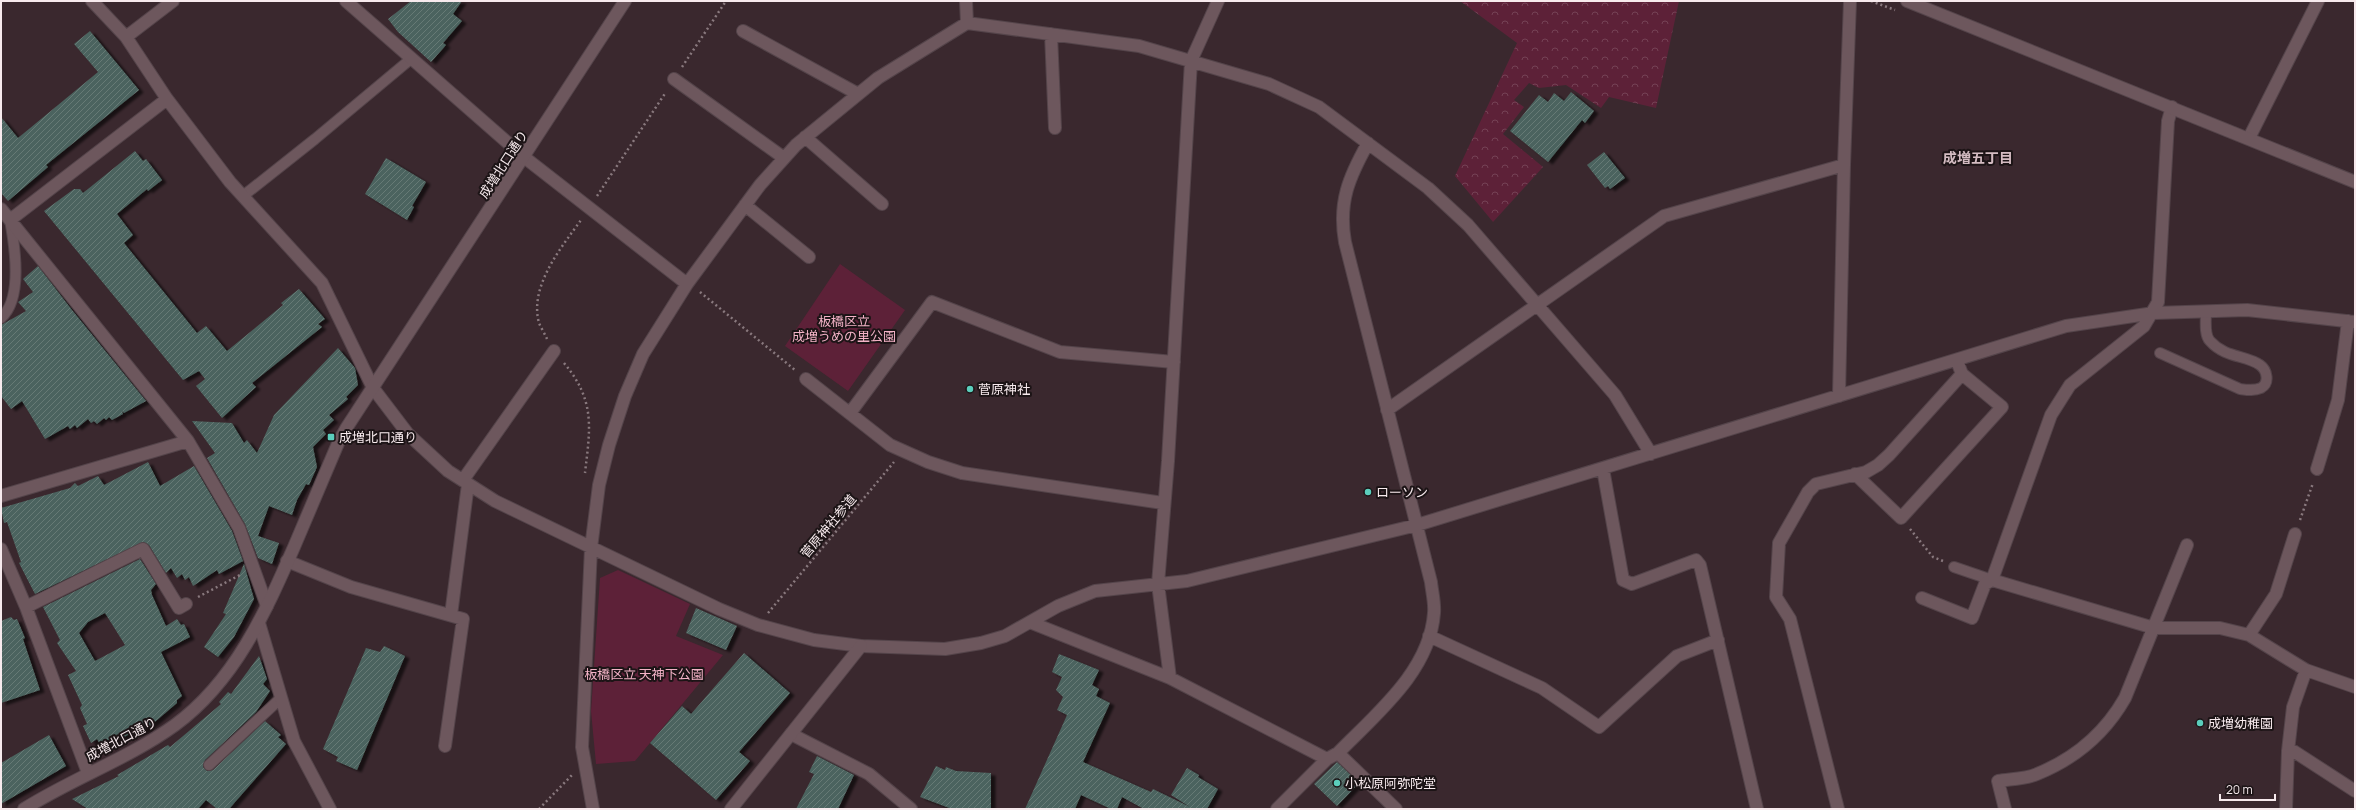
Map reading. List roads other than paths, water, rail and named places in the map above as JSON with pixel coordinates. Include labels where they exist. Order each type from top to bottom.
[{"type":"street","points":[[92,1],[126,37],[167,99],[243,196],[322,283],[373,388],[408,434],[448,471],[495,501],[719,609],[758,625],[814,640],[861,646],[946,649],[1005,636],[1032,623],[1058,606],[1095,591],[1186,581],[1417,525],[1957,361],[2066,326],[2154,313],[2247,310],[2352,322],[2338,400],[2317,469]]},
{"type":"street","points":[[126,37],[173,1]]},
{"type":"street","points":[[346,1],[524,156],[691,286]]},
{"type":"street","name":"成増北口通り","points":[[24,809],[88,773],[148,744],[182,719],[211,693],[227,673],[259,623],[339,441],[624,1]]},
{"type":"street","points":[[966,1],[967,23]]},
{"type":"street","points":[[1170,678],[1158,584],[1174,362],[1191,62],[1218,1]]},
{"type":"street","points":[[1839,396],[1844,165],[1850,1]]},
{"type":"street","points":[[1906,1],[2355,182]]},
{"type":"street","points":[[2249,138],[2318,1]]},
{"type":"street","points":[[594,809],[582,747],[591,548],[599,484],[609,444],[625,396],[643,354],[745,205],[784,158],[805,137],[858,94],[901,63],[967,23],[1140,46],[1269,84],[1319,107],[1428,188],[1468,225],[1615,395],[1651,454]]},
{"type":"street","points":[[743,31],[858,94]]},
{"type":"street","points":[[1051,34],[1055,128]]},
{"type":"street","points":[[674,79],[784,158]]},
{"type":"street","points":[[10,220],[167,99]]},
{"type":"street","points":[[1992,580],[2051,415],[2070,385],[2144,326],[2154,313],[2158,302],[2168,120],[2172,107]]},
{"type":"street","points":[[805,137],[882,204]]},
{"type":"street","points":[[1277,809],[1327,759],[1338,753],[1397,691],[1418,662],[1430,636],[1434,612],[1432,582],[1387,410],[1345,242],[1341,220],[1343,199],[1368,143]]},
{"type":"street","points":[[1387,410],[1536,304],[1664,216],[1844,165]]},
{"type":"street","points":[[745,205],[809,257]]},
{"type":"street","points":[[1,209],[188,441],[239,528],[267,606]]},
{"type":"street","points":[[850,413],[932,302],[1060,352],[1174,362]]},
{"type":"street","points":[[452,615],[466,482],[554,351]]},
{"type":"street","points":[[1855,474],[1904,521],[2002,407],[1962,374],[1957,361]]},
{"type":"street","points":[[1838,809],[1790,619],[1776,597],[1780,543],[1808,492],[1816,484],[1855,474],[1878,465],[1889,455],[1962,374]]},
{"type":"street","points":[[806,379],[890,445],[928,462],[962,472],[1164,503]]},
{"type":"street","points":[[1,496],[188,441]]},
{"type":"street","points":[[1603,468],[1623,580],[1632,584],[1696,560],[1700,565],[1757,809]]},
{"type":"street","points":[[2249,635],[2276,594],[2296,534]]},
{"type":"street","points":[[2005,809],[1998,781],[2036,775],[2076,754],[2113,719],[2125,698],[2187,545]]},
{"type":"street","points":[[1,549],[26,607],[88,773]]},
{"type":"street","points":[[26,607],[143,549],[179,608],[186,604]]},
{"type":"street","points":[[287,561],[351,586],[463,619],[445,746]]},
{"type":"street","points":[[1922,598],[1972,618],[1984,584],[1992,580],[2154,628],[2220,628],[2249,635],[2306,670],[2355,686]]},
{"type":"street","points":[[259,623],[294,741],[329,809]]},
{"type":"street","points":[[1032,623],[1170,678],[1327,759]]},
{"type":"street","points":[[1430,636],[1542,688],[1599,727],[1677,656],[1718,640]]},
{"type":"street","points":[[732,809],[861,646]]},
{"type":"street","points":[[2286,809],[2288,751],[2293,707],[2306,670]]},
{"type":"street","points":[[791,734],[868,774],[911,809]]},
{"type":"street","points":[[2288,751],[2295,752],[2355,791]]},
{"type":"street","points":[[1338,753],[1396,809]]},
{"type":"lane","points":[[243,196],[315,139],[412,58]]},
{"type":"lane","points":[[1,318],[8,312],[14,296],[15,270],[10,220]]},
{"type":"lane","points":[[2160,354],[2240,390],[2255,391],[2264,386],[2267,379],[2266,370],[2259,364],[2224,352],[2209,341],[2206,329],[2206,311]]},
{"type":"lane","points":[[1954,567],[1992,580]]},
{"type":"lane","points":[[208,765],[281,698]]},
{"type":"place","name":"菅原神社","points":[[970,389]]},
{"type":"place","name":"成増北口通り","points":[[331,437]]},
{"type":"place","name":"ローソン","points":[[1368,492]]},
{"type":"place","name":"成増幼稚園","points":[[2200,723]]},
{"type":"place","name":"小松原阿弥陀堂","points":[[1337,783]]},
{"type":"district","name":"成増五丁目","points":[[1978,158]]},
{"type":"park label","name":"板橋区立 成増うめの里公園","points":[[844,328]]},
{"type":"park label","name":"板橋区立 天神下公園","points":[[644,674]]}]
